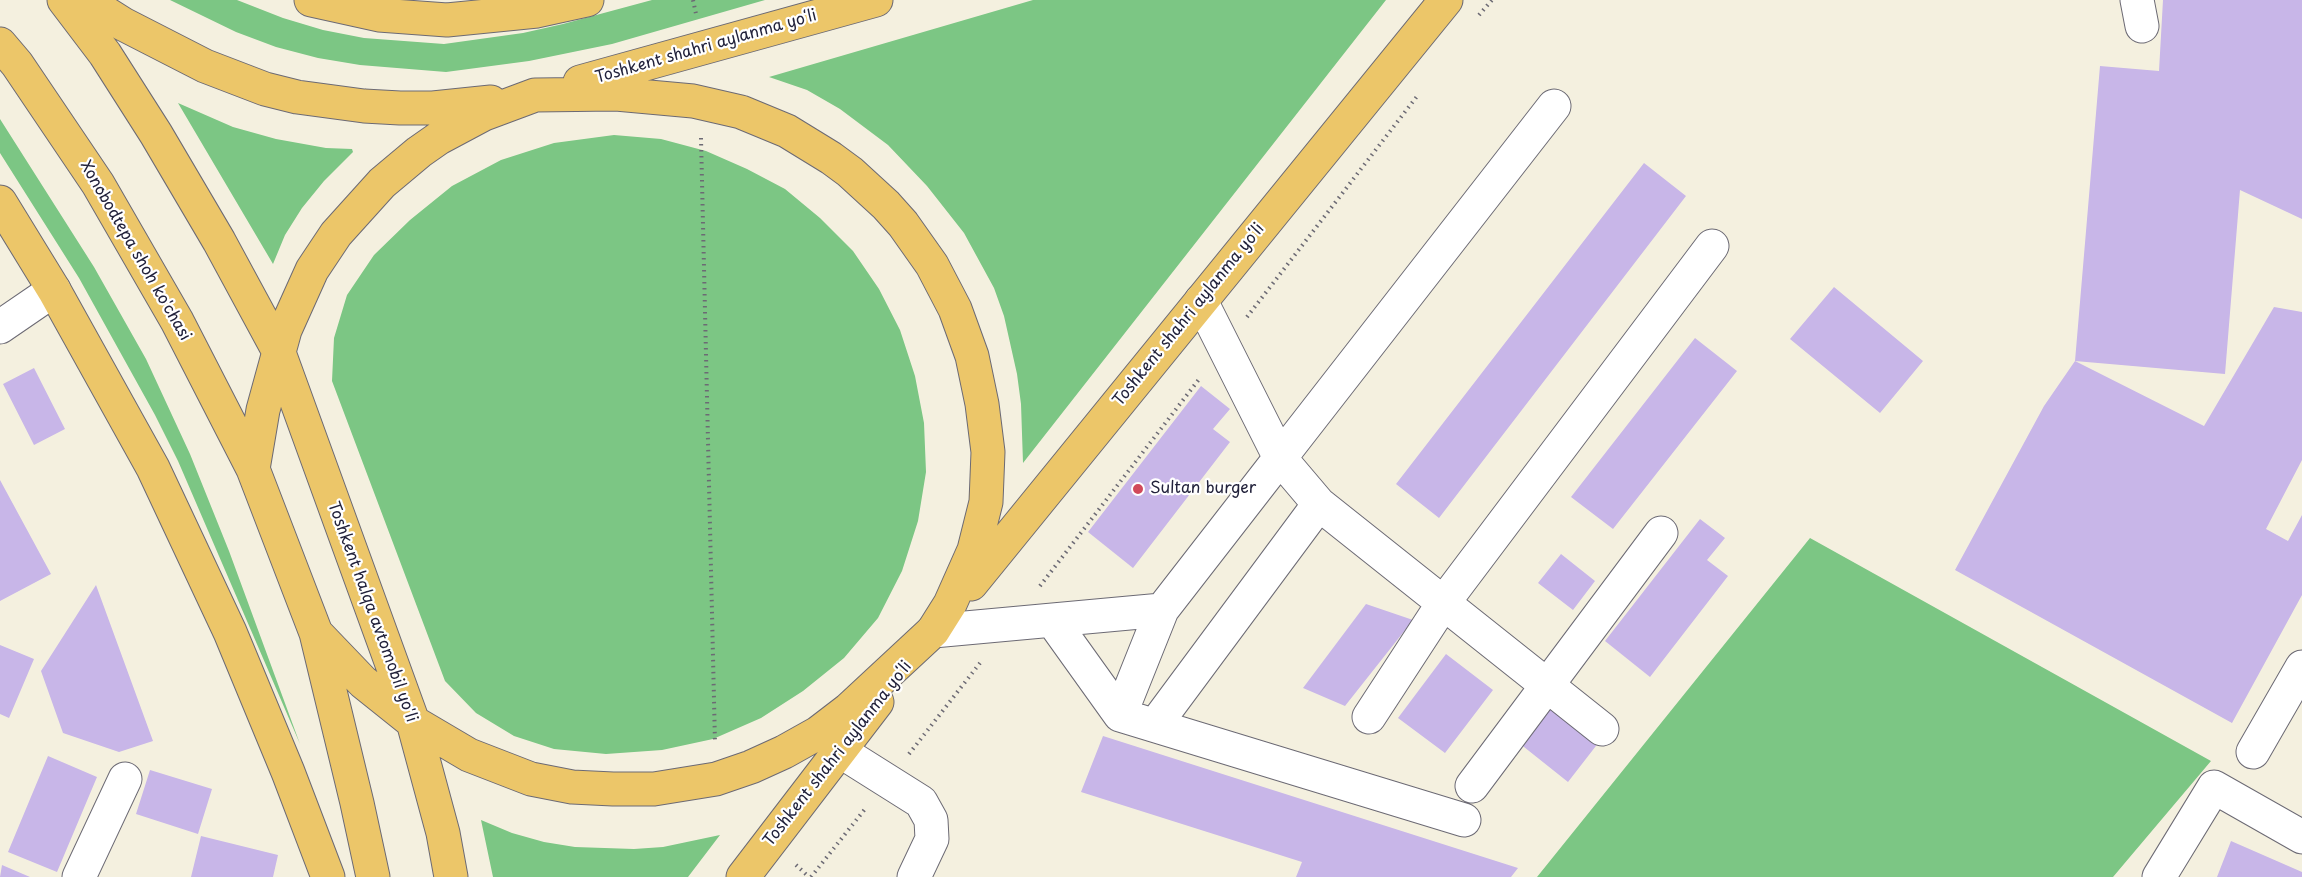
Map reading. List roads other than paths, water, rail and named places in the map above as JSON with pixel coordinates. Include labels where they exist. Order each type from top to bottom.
[{"type":"highway","points":[[64,0],[105,54],[156,134],[219,241],[278,351]]},
{"type":"highway","name":"Toshkent shahri aylanma yoʻli","points":[[85,0],[123,24],[205,66],[265,89],[297,97],[364,106],[433,108],[473,105],[535,95],[616,93],[700,102],[741,112],[787,131],[850,172],[903,224],[932,265],[955,309],[972,356],[978,381],[988,452],[986,502],[974,550],[950,604],[933,631],[880,682],[818,733],[768,760],[716,778],[675,786],[634,789],[593,789],[551,783],[514,774],[469,755],[412,722],[363,682],[316,633]]},
{"type":"highway","points":[[311,0],[378,15],[447,20],[537,11],[587,0]]},
{"type":"highway","name":"Toshkent shahri aylanma yoʻli","points":[[253,469],[263,410],[278,351],[293,310],[312,270],[336,234],[400,166],[439,138],[484,114],[535,95],[876,0]]},
{"type":"highway","name":"Toshkent shahri aylanma yoʻli","points":[[743,877],[933,631],[1446,0]]},
{"type":"highway","name":"Xonobodtepa shoh ko'chasi","points":[[0,44],[58,124],[104,194],[177,321],[253,469]]},
{"type":"highway","points":[[0,202],[54,290],[153,468],[230,632],[288,772],[328,877]]},
{"type":"highway","name":"Toshkent halqa avtomobil yo'li","points":[[278,351],[412,722],[443,833],[452,877]]},
{"type":"highway","points":[[253,469],[316,633],[373,877]]},
{"type":"lane","points":[[1120,715],[1162,610],[1554,106]]},
{"type":"lane","points":[[1369,717],[1444,602],[1712,246]]},
{"type":"lane","points":[[0,327],[54,290]]},
{"type":"lane","points":[[1201,301],[1280,458],[1318,504],[1602,729]]},
{"type":"lane","points":[[1155,725],[1318,504]]},
{"type":"lane","points":[[1472,786],[1661,533]]},
{"type":"lane","points":[[933,631],[1162,610]]},
{"type":"lane","points":[[1052,620],[1120,715],[1464,820]]},
{"type":"lane","points":[[2253,752],[2302,667]]},
{"type":"lane","points":[[840,751],[921,802],[931,820],[932,839],[914,877]]},
{"type":"lane","points":[[79,877],[125,779]]},
{"type":"lane","points":[[2159,877],[2214,787],[2302,837]]},
{"type":"place","name":"Sultan burger","points":[[1138,489]]}]
